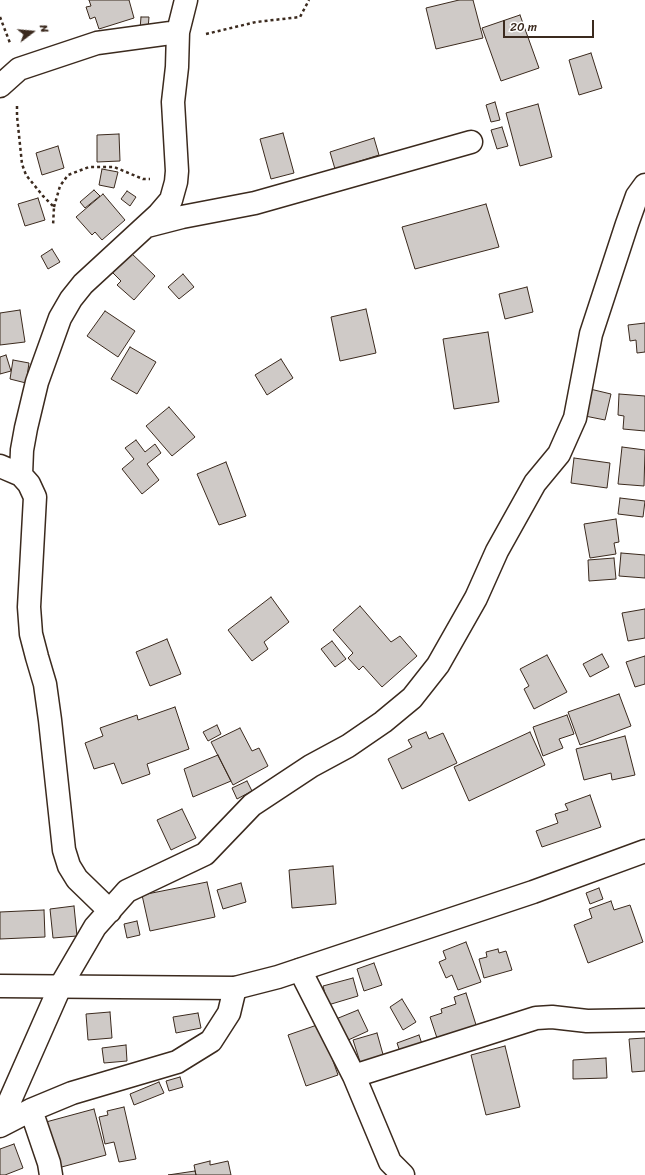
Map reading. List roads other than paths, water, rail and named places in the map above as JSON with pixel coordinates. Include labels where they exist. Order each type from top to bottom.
[{"type":"street","points":[[21,475],[22,450],[37,382],[60,318],[71,299],[84,284],[143,227],[159,214],[171,200],[176,182],[177,171],[173,102],[177,67],[178,32],[186,0]]},
{"type":"street","points":[[0,86],[19,69],[97,43],[178,32]]},
{"type":"street","points":[[143,227],[182,217],[255,203],[471,142]]},
{"type":"street","points":[[0,1123],[60,987],[95,927],[127,891],[205,854],[252,805],[311,766],[348,746],[383,722],[412,698],[438,665],[476,598],[497,551],[535,483],[559,454],[575,418],[591,334],[637,196],[645,185]]},
{"type":"street","points":[[0,466],[21,475],[30,484],[35,497],[29,606],[31,634],[36,657],[45,684],[64,850],[69,866],[77,879],[110,911]]},
{"type":"street","points":[[0,986],[235,988],[300,970],[533,892],[645,851]]},
{"type":"street","points":[[300,970],[354,1076],[390,1162],[403,1175]]},
{"type":"street","points":[[0,1126],[31,1110],[72,1092],[177,1062],[211,1041],[230,1013],[235,988]]},
{"type":"street","points":[[354,1076],[536,1018],[552,1017],[587,1021],[645,1020]]},
{"type":"street","points":[[31,1110],[50,1163],[51,1175]]}]
